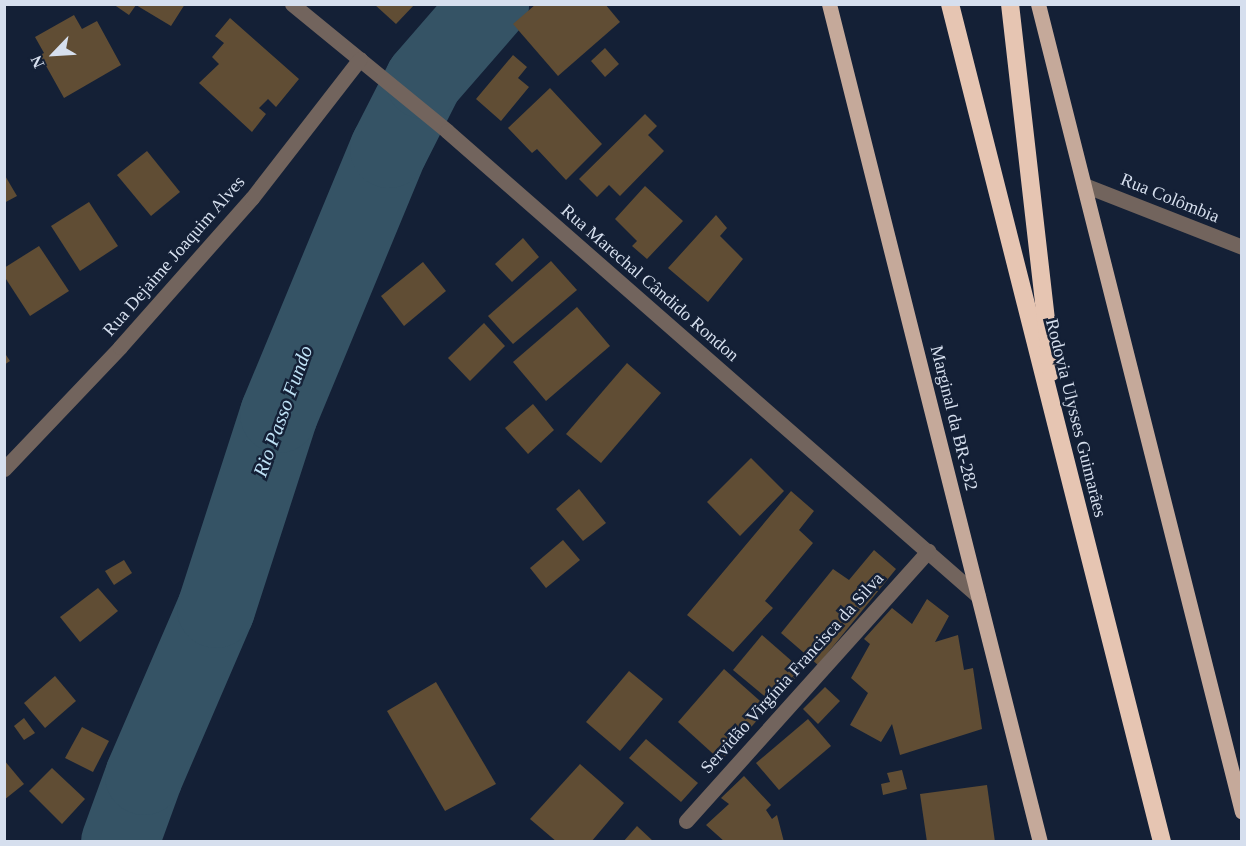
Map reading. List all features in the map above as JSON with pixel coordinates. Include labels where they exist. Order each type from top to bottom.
[{"type":"highway","name":"Rodovia Ulysses Guimarães","points":[[950,4],[1162,842]]},
{"type":"highway","points":[[1010,4],[1060,442]]},
{"type":"main road","name":"Marginal da BR-282","points":[[829,4],[1040,842]]},
{"type":"main road","points":[[1038,4],[1238,784],[1242,813]]},
{"type":"street","name":"Rua Marechal Cândido Rondon","points":[[292,4],[447,131],[978,596]]},
{"type":"street","name":"Rua Dejaime Joaquim Alves","points":[[4,469],[120,347],[252,198],[360,59]]},
{"type":"street","name":"Rua Colômbia","points":[[1084,186],[1242,248]]},
{"type":"street","name":"Servidão Virgínia Francisca da Silva","points":[[686,821],[928,551]]},
{"type":"building","points":[[113,4],[185,4],[171,26],[136,5],[129,15]]},
{"type":"building","points":[[374,4],[415,4],[396,24]]},
{"type":"building","points":[[536,4],[605,4],[620,22],[558,76],[513,24]]},
{"type":"building","points":[[74,15],[82,29],[97,21],[121,65],[64,98],[40,55],[44,53],[35,37]]},
{"type":"building","points":[[230,18],[299,79],[276,107],[268,99],[259,108],[266,114],[252,132],[199,83],[219,64],[212,57],[224,43],[215,36]]},
{"type":"building","points":[[605,48],[619,64],[605,77],[591,61]]},
{"type":"building","points":[[513,55],[527,67],[518,78],[529,87],[501,121],[476,99]]},
{"type":"building","points":[[550,88],[602,144],[566,180],[537,149],[532,153],[508,128]]},
{"type":"building","points":[[645,114],[657,126],[648,135],[664,151],[620,196],[609,185],[597,197],[579,179]]},
{"type":"building","points":[[147,151],[180,192],[151,216],[117,175]]},
{"type":"building","points":[[4,174],[17,196],[4,203]]},
{"type":"building","points":[[645,186],[683,221],[647,259],[632,246],[637,241],[615,219]]},
{"type":"building","points":[[89,202],[118,246],[80,271],[51,226]]},
{"type":"building","points":[[716,215],[727,228],[720,236],[743,259],[708,302],[668,268]]},
{"type":"building","points":[[523,238],[539,257],[512,282],[495,264]]},
{"type":"building","points":[[39,246],[69,291],[30,316],[4,276],[4,268]]},
{"type":"building","points":[[551,261],[577,290],[513,344],[488,316]]},
{"type":"building","points":[[423,262],[446,291],[404,326],[381,296]]},
{"type":"building","points":[[577,307],[610,346],[546,401],[513,362]]},
{"type":"building","points":[[484,323],[505,346],[470,381],[448,358]]},
{"type":"building","points":[[4,352],[10,361],[4,365]]},
{"type":"building","points":[[627,363],[661,393],[601,463],[566,434]]},
{"type":"building","points":[[533,404],[554,430],[528,454],[505,428]]},
{"type":"building","points":[[751,458],[784,491],[740,536],[707,502]]},
{"type":"building","points":[[579,489],[606,523],[583,541],[556,509]]},
{"type":"building","points":[[791,491],[814,511],[799,530],[813,543],[765,601],[773,608],[733,652],[687,615]]},
{"type":"building","points":[[563,540],[580,560],[546,588],[530,568]]},
{"type":"building","points":[[874,550],[896,569],[818,665],[781,633],[833,569],[849,580]]},
{"type":"building","points":[[124,560],[132,573],[114,585],[105,571]]},
{"type":"building","points":[[98,588],[118,611],[80,642],[60,617]]},
{"type":"building","points":[[927,599],[949,616],[935,642],[958,635],[964,670],[973,668],[982,729],[900,755],[892,724],[881,742],[850,725],[868,693],[851,678],[870,644],[864,639],[892,608],[912,624]]},
{"type":"building","points":[[762,635],[802,670],[774,704],[733,670]]},
{"type":"building","points":[[724,669],[768,708],[721,761],[678,722]]},
{"type":"building","points":[[629,671],[663,699],[620,751],[586,722]]},
{"type":"building","points":[[55,676],[76,701],[45,728],[24,703]]},
{"type":"building","points":[[436,682],[496,784],[445,811],[387,711]]},
{"type":"building","points":[[825,687],[840,701],[818,724],[803,709]]},
{"type":"building","points":[[24,718],[35,733],[24,740],[14,726]]},
{"type":"building","points":[[808,719],[831,746],[779,790],[756,763]]},
{"type":"building","points":[[82,727],[109,741],[93,772],[65,758]]},
{"type":"building","points":[[646,739],[698,783],[681,802],[629,758]]},
{"type":"building","points":[[4,760],[24,784],[4,800]]},
{"type":"building","points":[[580,764],[624,803],[591,842],[557,842],[530,819]]},
{"type":"building","points":[[52,768],[85,799],[62,824],[29,791]]},
{"type":"building","points":[[902,770],[907,789],[883,795],[881,784],[890,782],[887,773]]},
{"type":"building","points":[[744,776],[771,805],[766,810],[772,819],[777,815],[784,842],[725,842],[706,825],[729,804],[721,798]]},
{"type":"building","points":[[987,785],[995,842],[927,842],[920,794]]},
{"type":"building","points":[[637,826],[654,842],[623,842]]},
{"type":"waterway","name":"Rio Passo Fundo","points":[[120,842],[144,776],[216,609],[279,414],[389,149],[424,80],[490,4]]}]
